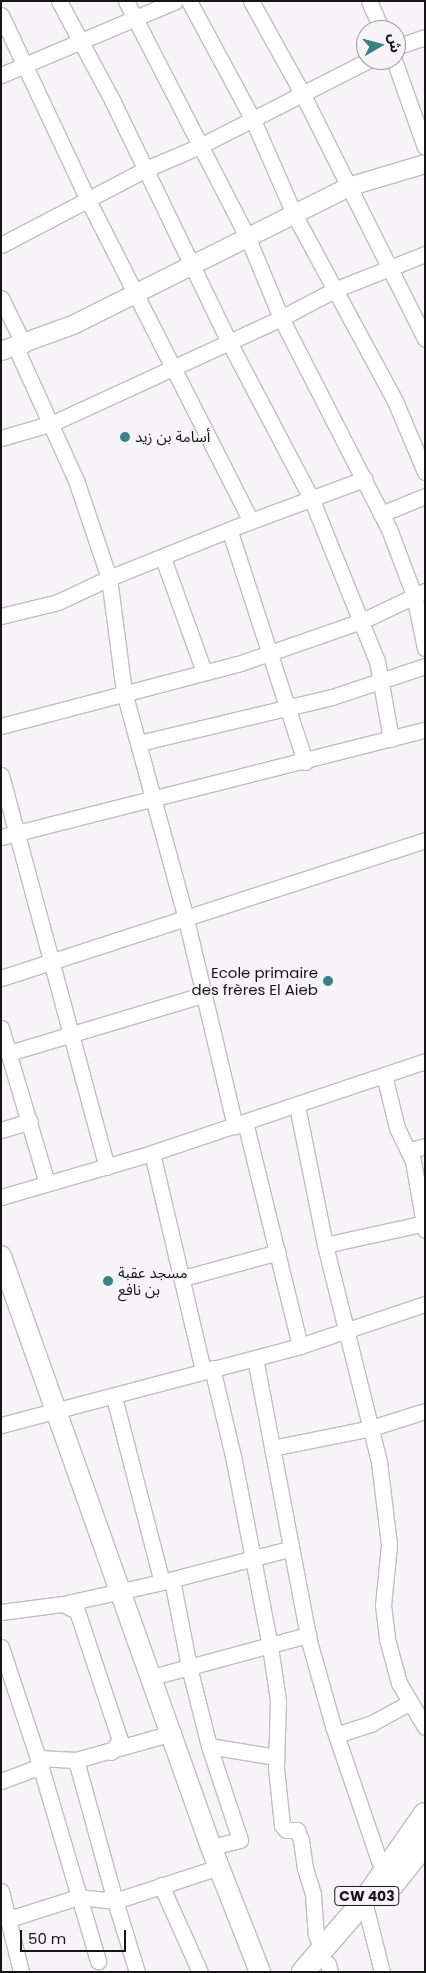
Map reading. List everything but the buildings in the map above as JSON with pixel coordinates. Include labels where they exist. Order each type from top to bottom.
[{"type":"main road","points":[[1,1256],[173,1733],[211,1847],[260,1972]]},
{"type":"main road","name":"CW 403","points":[[367,1908],[383,1872],[425,1814]]},
{"type":"main road","name":"CW 403","points":[[303,1972],[325,1964],[367,1908],[425,1844]]},
{"type":"street","points":[[58,1],[146,169],[230,342],[311,498],[364,620],[382,680],[391,739]]},
{"type":"street","points":[[126,1],[247,236],[281,318],[364,479],[419,593],[425,648]]},
{"type":"street","points":[[1,75],[175,1]]},
{"type":"street","points":[[189,1],[252,120],[294,214],[394,401],[425,472]]},
{"type":"street","points":[[252,1],[302,93],[425,339]]},
{"type":"street","points":[[369,1],[378,20]]},
{"type":"street","points":[[1,15],[88,200],[138,294],[250,521]]},
{"type":"street","points":[[406,44],[425,37]]},
{"type":"street","points":[[1,245],[146,169],[200,146],[356,66]]},
{"type":"street","points":[[398,70],[425,147]]},
{"type":"street","points":[[14,348],[138,294],[247,236],[348,187],[425,164]]},
{"type":"street","points":[[1,438],[53,423],[281,318],[334,290],[425,254]]},
{"type":"street","points":[[1,298],[14,348],[53,423],[76,480],[109,578],[124,692],[155,797],[186,919],[202,995],[278,1252],[300,1346]]},
{"type":"street","points":[[1,616],[58,602],[109,578],[230,532],[250,521],[364,479]]},
{"type":"street","points":[[381,514],[425,496]]},
{"type":"street","points":[[230,532],[272,652],[305,762]]},
{"type":"street","points":[[163,558],[204,672]]},
{"type":"street","points":[[1,726],[272,652],[364,620],[419,593]]},
{"type":"street","points":[[139,743],[287,706],[425,666]]},
{"type":"street","points":[[1,837],[155,797],[305,762],[425,730]]},
{"type":"street","points":[[1,775],[107,1167]]},
{"type":"street","points":[[1,978],[425,840]]},
{"type":"street","points":[[9,1053],[202,995]]},
{"type":"street","points":[[1,1028],[47,1182]]},
{"type":"street","points":[[1,1197],[47,1182],[107,1167],[152,1153],[297,1106],[425,1061]]},
{"type":"street","points":[[325,1245],[424,1226],[413,1161],[397,1128],[384,1075]]},
{"type":"street","points":[[297,1106],[325,1245],[379,1462],[389,1545],[383,1605],[387,1639],[399,1683],[416,1705],[425,1727]]},
{"type":"street","points":[[1,1130],[30,1121]]},
{"type":"street","points":[[408,1151],[425,1146]]},
{"type":"street","points":[[152,1153],[207,1369],[233,1456],[251,1558],[270,1647],[278,1700],[276,1757],[282,1825],[286,1830],[297,1830],[301,1840],[305,1868],[313,1894],[316,1934],[325,1964]]},
{"type":"street","points":[[184,1278],[278,1252]]},
{"type":"street","points":[[1,1425],[114,1397],[207,1369],[300,1346],[425,1304]]},
{"type":"street","points":[[255,1358],[289,1549],[308,1636],[336,1736],[383,1872]]},
{"type":"street","points":[[114,1397],[167,1581],[209,1746],[240,1840],[211,1847]]},
{"type":"street","points":[[272,1448],[371,1428],[425,1411]]},
{"type":"street","points":[[1,1612],[63,1604],[167,1581],[289,1549]]},
{"type":"street","points":[[63,1604],[77,1611],[120,1740],[111,1752]]},
{"type":"street","points":[[152,1676],[308,1636]]},
{"type":"street","points":[[1,1647],[40,1762],[98,1961]]},
{"type":"street","points":[[336,1736],[416,1705]]},
{"type":"street","points":[[1,1781],[40,1762],[76,1760],[111,1752],[173,1733]]},
{"type":"street","points":[[209,1746],[276,1757]]},
{"type":"street","points":[[76,1760],[115,1901],[137,1972]]},
{"type":"street","points":[[9,1919],[78,1897],[115,1901],[219,1867]]},
{"type":"street","points":[[161,1885],[200,1972]]},
{"type":"street","points":[[1,1891],[21,1972]]},
{"type":"street","points":[[367,1908],[382,1972]]},
{"type":"place","name":"أسامة بن زيد","points":[[125,437]]},
{"type":"place","name":"Ecole primaire des frères El Aieb","points":[[328,981]]},
{"type":"place","name":"مسجد عقبة بن نافع","points":[[108,1281]]}]
